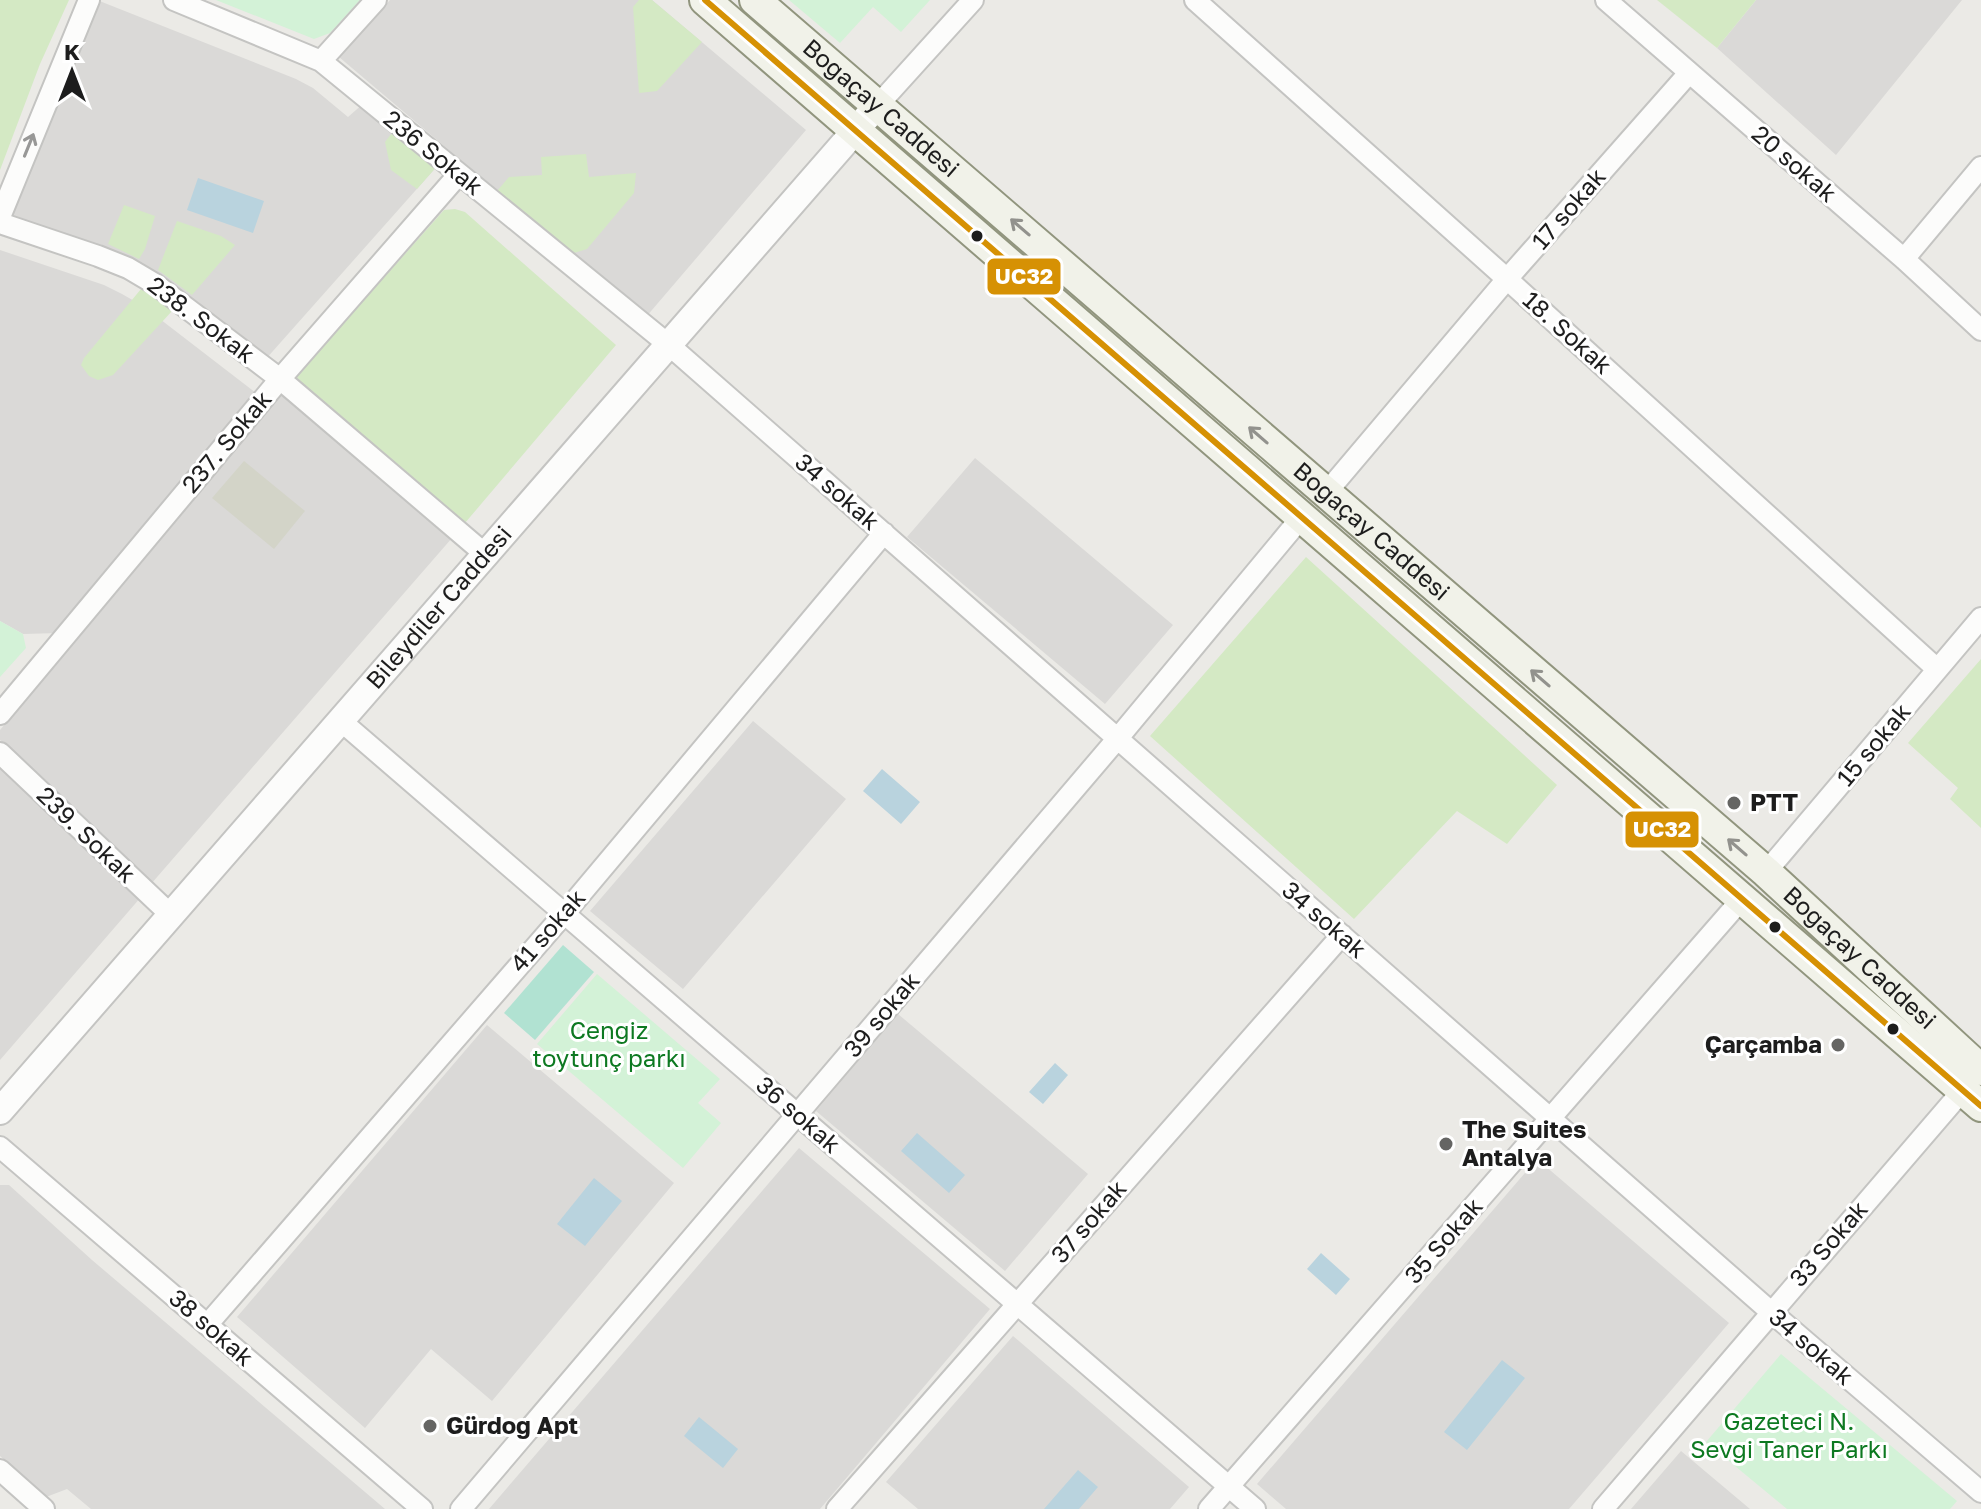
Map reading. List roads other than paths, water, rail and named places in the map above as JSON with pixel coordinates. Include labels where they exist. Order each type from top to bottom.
[{"type":"main road","name":"Boğaçay Caddesi","points":[[705,0],[1741,900],[1976,1077]]},
{"type":"main road","name":"Boğaçay Caddesi","points":[[755,0],[1766,872],[1976,1077]]},
{"type":"street","points":[[0,220],[89,0]]},
{"type":"street","name":"236 Sokak","points":[[174,0],[321,61],[669,345]]},
{"type":"street","points":[[321,61],[376,0]]},
{"type":"street","points":[[878,105],[973,0]]},
{"type":"street","name":"18. Sokak","points":[[1195,0],[1937,669]]},
{"type":"street","name":"20 sokak","points":[[1606,0],[1904,259],[1981,330]]},
{"type":"street","name":"17 sokak","points":[[1326,493],[1507,279],[1689,73]]},
{"type":"street","name":"Bileydiler Caddesi","points":[[0,1111],[878,105]]},
{"type":"street","points":[[1904,259],[1981,167]]},
{"type":"street","name":"237. Sokak","points":[[0,714],[280,379],[459,174]]},
{"type":"street","name":"238. Sokak","points":[[0,220],[143,276],[280,379],[485,554]]},
{"type":"street","name":"34 sokak","points":[[669,345],[1771,1312],[1981,1492]]},
{"type":"street","name":"39 sokak","points":[[461,1509],[1118,738],[1300,519]]},
{"type":"street","name":"41 sokak","points":[[207,1325],[564,914],[884,533]]},
{"type":"street","name":"15 sokak","points":[[1766,872],[1981,618]]},
{"type":"street","name":"36 sokak","points":[[341,721],[1255,1509]]},
{"type":"street","name":"239. Sokak","points":[[0,753],[172,916]]},
{"type":"street","name":"35 Sokak","points":[[1209,1509],[1741,900]]},
{"type":"street","name":"37 sokak","points":[[837,1509],[1342,935]]},
{"type":"street","name":"33 Sokak","points":[[1603,1509],[1976,1077]]},
{"type":"street","name":"38 sokak","points":[[0,1147],[422,1509]]},
{"type":"street","points":[[0,1470],[33,1505]]},
{"type":"water","points":[[198,178],[264,201],[253,233],[187,210]]},
{"type":"water","points":[[882,769],[920,802],[901,824],[863,791]]},
{"type":"water","points":[[1055,1063],[1068,1075],[1043,1104],[1029,1092]]},
{"type":"water","points":[[917,1133],[965,1175],[949,1193],[901,1151]]},
{"type":"water","points":[[594,1178],[622,1201],[585,1246],[557,1224]]},
{"type":"water","points":[[1321,1253],[1350,1279],[1336,1295],[1307,1269]]},
{"type":"water","points":[[1502,1360],[1525,1378],[1467,1450],[1444,1432]]},
{"type":"water","points":[[699,1417],[738,1449],[723,1468],[684,1436]]},
{"type":"water","points":[[1078,1470],[1098,1487],[1079,1509],[1044,1509]]},
{"type":"place","name":"PTT","points":[[1734,803]]},
{"type":"place","name":"Çarçamba","points":[[1838,1045]]},
{"type":"place","name":"The Suites Antalya","points":[[1446,1144]]},
{"type":"place","name":"Gürdoğ Apt","points":[[430,1426]]},
{"type":"park label","name":"Cengiz toytunç parkı","points":[[609,1045]]},
{"type":"park label","name":"Gazeteci N. Sevgi Taner Parkı","points":[[1789,1436]]}]
